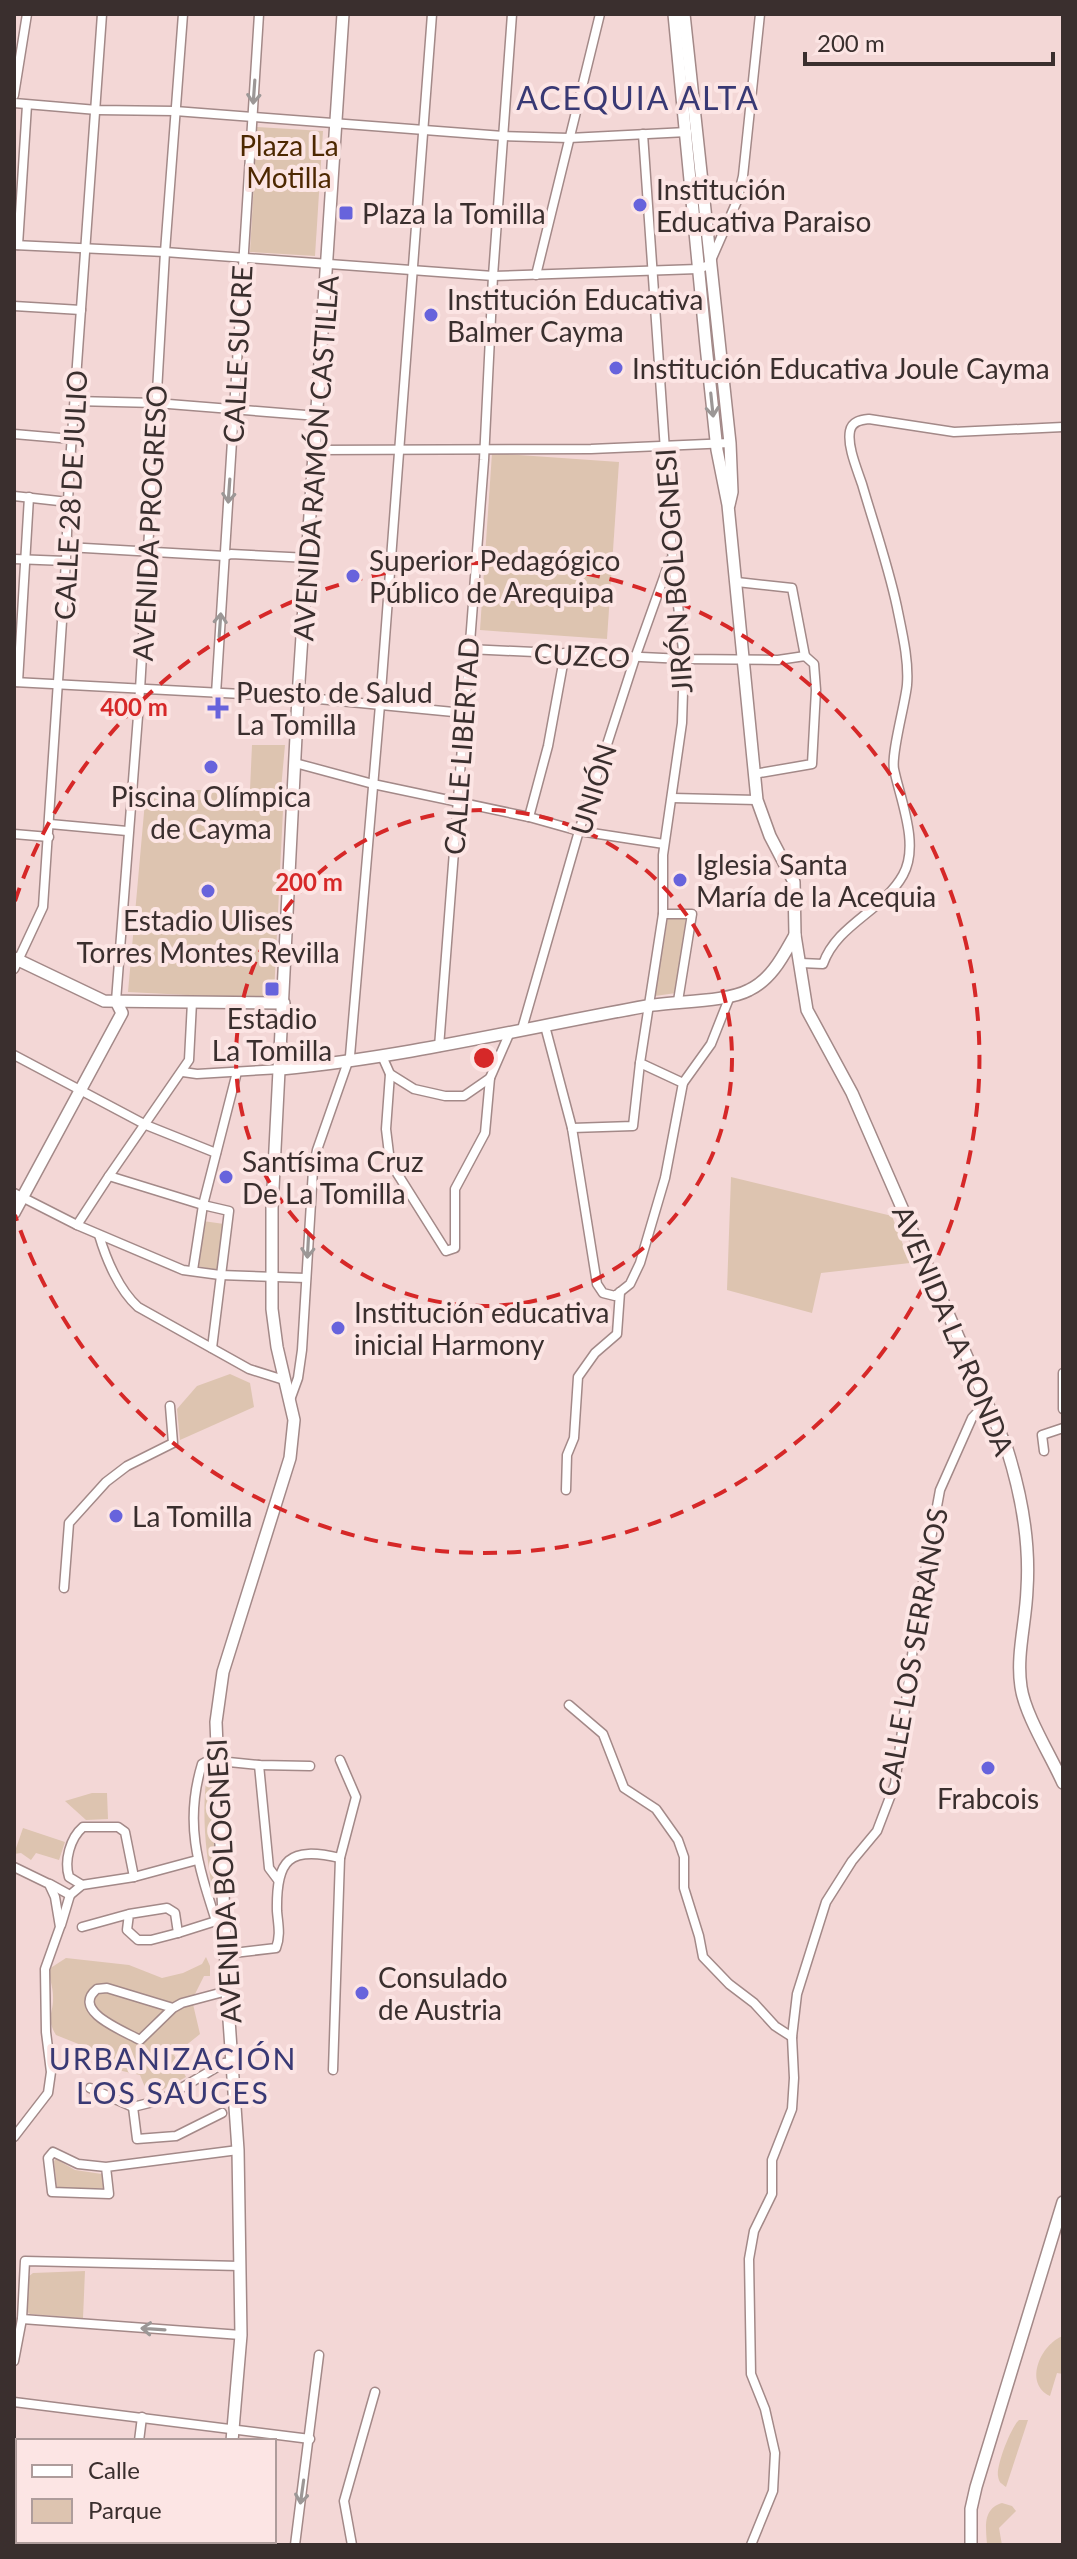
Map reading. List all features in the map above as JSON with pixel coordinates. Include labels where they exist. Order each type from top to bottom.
[{"type":"main road","name":"AVENIDA RAMÓN CASTILLA","points":[[284,1380],[270,1278],[298,697],[343,14]]},
{"type":"main road","points":[[674,14],[691,132]]},
{"type":"main road","points":[[684,14],[717,444],[728,505]]},
{"type":"main road","points":[[704,267],[730,443],[732,492],[728,505]]},
{"type":"main road","name":"AVENIDA LA RONDA","points":[[728,505],[757,800],[770,836],[794,882],[795,935],[807,1010],[852,1093],[1013,1469],[1027,1557],[1026,1609],[1020,1647],[1021,1689],[1063,1783]]},
{"type":"main road","points":[[281,1069],[348,1062],[678,1001],[730,996],[759,985],[772,972],[795,935]]},
{"type":"main road","points":[[780,958],[801,963]]},
{"type":"main road","points":[[16,963],[100,1000],[284,1003]]},
{"type":"main road","name":"AVENIDA PROGRESO","points":[[14,1213],[18,1196],[122,1013],[116,1001]]},
{"type":"main road","name":"AVENIDA BOLOGNESI","points":[[233,2435],[241,2335],[238,2150],[225,1954],[220,1922],[216,1722],[223,1672],[290,1458],[294,1420],[284,1380]]},
{"type":"main road","points":[[971,2545],[971,2509],[976,2487],[1063,2202]]},
{"type":"street","points":[[14,95],[27,14]]},
{"type":"street","name":"CALLE 28 DE JULIO","points":[[16,963],[43,907],[102,14]]},
{"type":"street","name":"AVENIDA PROGRESO","points":[[116,1001],[140,690],[165,252],[183,14]]},
{"type":"street","name":"CALLE SUCRE","points":[[216,694],[259,14]]},
{"type":"street","points":[[290,1400],[298,1378],[315,1159],[348,1062],[380,705],[432,14]]},
{"type":"street","name":"CALLE LIBERTAD","points":[[439,1047],[484,450],[512,14]]},
{"type":"street","points":[[536,275],[600,14]]},
{"type":"street","points":[[27,105],[16,245],[165,252],[493,276],[704,267],[737,201],[743,176],[760,14]]},
{"type":"street","points":[[14,103],[97,110],[175,111],[503,136],[569,138],[691,132]]},
{"type":"street","name":"JIRÓN BOLOGNESI","points":[[572,1128],[633,1126],[663,914],[664,844],[682,723],[684,659],[672,551],[643,134]]},
{"type":"street","points":[[14,306],[81,310]]},
{"type":"street","points":[[75,401],[156,403],[318,416]]},
{"type":"street","points":[[801,963],[823,964],[826,954],[845,931],[891,894],[908,863],[905,805],[893,768],[907,687],[904,645],[896,604],[849,433],[860,420],[869,419],[965,432],[1063,427]]},
{"type":"street","points":[[14,434],[72,439]]},
{"type":"street","points":[[316,450],[484,450],[730,443]]},
{"type":"street","points":[[14,496],[68,502]]},
{"type":"street","points":[[29,497],[17,622],[16,682],[298,697],[464,713]]},
{"type":"street","points":[[67,547],[309,558]]},
{"type":"street","name":"UNIÓN","points":[[390,1074],[386,1129],[390,1162],[446,1251],[455,1248],[455,1189],[485,1133],[490,1078],[516,1031],[672,551]]},
{"type":"street","points":[[14,559],[66,561]]},
{"type":"street","points":[[737,582],[792,588],[805,656],[814,664],[816,690],[812,764],[754,774]]},
{"type":"street","name":"CUZCO","points":[[468,649],[635,658],[778,660],[805,656]]},
{"type":"street","points":[[529,817],[548,746],[565,653]]},
{"type":"street","points":[[295,763],[579,831],[664,844]]},
{"type":"street","points":[[672,798],[757,800]]},
{"type":"street","points":[[50,824],[127,831]]},
{"type":"street","points":[[14,834],[49,837]]},
{"type":"street","points":[[663,914],[692,914],[678,1001]]},
{"type":"street","points":[[545,1026],[572,1128],[597,1284],[603,1293],[615,1296],[630,1284],[640,1263],[665,1178],[683,1083],[711,1044],[730,996]]},
{"type":"street","points":[[77,1225],[183,1072],[189,1060],[192,1002]]},
{"type":"street","points":[[14,1055],[146,1125],[216,1153]]},
{"type":"street","points":[[382,1056],[390,1074],[414,1089],[445,1096],[464,1096],[490,1078]]},
{"type":"street","points":[[640,1063],[683,1083]]},
{"type":"street","points":[[183,1072],[281,1069]]},
{"type":"street","points":[[193,1270],[203,1205],[237,1072]]},
{"type":"street","points":[[109,1176],[229,1211],[212,1348]]},
{"type":"street","points":[[18,1196],[171,1267],[220,1275],[306,1278]]},
{"type":"street","points":[[99,1235],[103,1250],[129,1299],[161,1321],[249,1369],[284,1380]]},
{"type":"street","points":[[566,1490],[567,1455],[574,1438],[578,1377],[595,1353],[617,1334],[620,1292]]},
{"type":"street","points":[[1063,1373],[1063,1409]]},
{"type":"street","name":"CALLE LOS SERRANOS","points":[[751,2545],[773,2491],[775,2453],[765,2409],[751,2374],[749,2259],[754,2231],[772,2194],[772,2160],[792,2109],[792,2037],[802,1974],[826,1902],[852,1861],[877,1831],[895,1784],[918,1610],[940,1490],[972,1418],[986,1403]]},
{"type":"street","points":[[64,1588],[69,1523],[106,1482],[127,1466],[173,1443],[170,1406]]},
{"type":"street","points":[[1044,1451],[1042,1435],[1063,1428]]},
{"type":"street","points":[[569,1705],[603,1734],[624,1788],[656,1809],[678,1840],[684,1857],[684,1888],[703,1957],[775,2026],[792,2037]]},
{"type":"street","points":[[129,1914],[127,1930],[138,1940],[151,1940],[220,1922],[197,1860],[193,1824],[195,1790],[202,1764],[209,1760],[310,1766]]},
{"type":"street","points":[[333,2070],[340,1858],[356,1797],[340,1760]]},
{"type":"street","points":[[259,1765],[269,1868],[278,1880]]},
{"type":"street","points":[[82,1885],[69,1877],[66,1866],[76,1833],[83,1827],[118,1827],[125,1832],[134,1877]]},
{"type":"street","points":[[225,1954],[276,1948],[279,1938],[278,1880],[287,1862],[304,1853],[340,1858]]},
{"type":"street","points":[[14,2137],[48,2093],[51,2072],[46,2032],[45,1969],[70,1895],[82,1885],[134,1877],[197,1860]]},
{"type":"street","points":[[14,1867],[70,1895]]},
{"type":"street","points":[[49,1884],[55,1897],[60,1927]]},
{"type":"street","points":[[82,1927],[129,1914],[167,1908],[175,1913],[178,1933]]},
{"type":"street","points":[[173,2008],[107,1988],[97,1989],[89,1999],[89,2007],[95,2015],[140,2040],[173,2008],[227,1991]]},
{"type":"street","points":[[90,2088],[133,2107],[161,2100],[224,2063],[232,2062]]},
{"type":"street","points":[[133,2107],[137,2139],[176,2136],[222,2113]]},
{"type":"street","points":[[106,2167],[109,2194],[52,2192],[48,2158],[53,2152],[78,2164],[106,2167],[238,2150]]},
{"type":"street","points":[[14,2361],[22,2319],[25,2261],[240,2266]]},
{"type":"street","points":[[22,2319],[241,2335]]},
{"type":"street","points":[[295,2545],[319,2355]]},
{"type":"street","points":[[352,2545],[344,2501],[375,2392]]},
{"type":"street","points":[[14,2402],[142,2417],[233,2435],[310,2439]]},
{"type":"street","points":[[139,2439],[142,2417]]},
{"type":"green space","name":"Plaza La Motilla","points":[[257,127],[323,131],[315,256],[250,252]]},
{"type":"green space","points":[[492,453],[619,462],[607,639],[480,630]]},
{"type":"green space","name":"Estadio Ulises Torres Montes Revilla","points":[[252,745],[285,745],[274,994],[268,999],[128,992],[146,790],[250,790]]},
{"type":"green space","points":[[668,917],[686,917],[676,993],[655,996]]},
{"type":"green space","points":[[731,1177],[892,1216],[910,1263],[821,1273],[812,1313],[727,1290]]},
{"type":"green space","points":[[203,1221],[224,1224],[218,1270],[197,1266]]},
{"type":"green space","points":[[230,1374],[250,1383],[254,1407],[180,1440],[177,1409],[197,1386]]},
{"type":"green space","points":[[213,1763],[220,1893],[213,1893],[205,1830],[206,1782],[208,1766]]},
{"type":"green space","points":[[92,1793],[107,1793],[108,1819],[86,1820],[65,1801]]},
{"type":"green space","points":[[23,1828],[65,1842],[59,1860],[36,1853],[31,1860],[21,1853],[14,1854]]},
{"type":"green space","points":[[206,1957],[210,1976],[204,1976],[192,2000],[200,2034],[174,2055],[186,2077],[149,2097],[140,2075],[109,2068],[93,2058],[91,2049],[56,2035],[53,2029],[49,1969],[66,1958],[129,1965],[162,1978],[202,1964]]},
{"type":"green space","points":[[56,2159],[75,2170],[102,2174],[104,2188],[57,2188]]},
{"type":"green space","points":[[85,2271],[83,2318],[30,2314],[26,2311],[28,2277],[33,2273]]},
{"type":"green space","points":[[1063,2336],[1063,2374],[1057,2373],[1050,2396],[1042,2390],[1036,2373],[1042,2355],[1055,2340]]},
{"type":"green space","points":[[1019,2420],[1028,2420],[1006,2487],[998,2478],[999,2464],[1008,2438]]},
{"type":"green space","points":[[1002,2503],[1016,2511],[999,2528],[1002,2545],[987,2545],[988,2514]]},
{"type":"place","name":"Institución Educativa Paraiso","points":[[640,205]]},
{"type":"place","name":"Plaza la Tomilla","points":[[346,213]]},
{"type":"place","name":"Institución Educativa Balmer Cayma","points":[[431,315]]},
{"type":"place","name":"Institución Educativa Joule Cayma","points":[[616,368]]},
{"type":"place","name":"Superior Pedagógico Público de Arequipa","points":[[353,576]]},
{"type":"place","name":"Puesto de Salud La Tomilla","points":[[218,708]]},
{"type":"place","name":"Piscina Olímpica de Cayma","points":[[211,767]]},
{"type":"place","name":"Iglesia Santa María de la Acequia","points":[[680,880]]},
{"type":"place","name":"Estadio Ulises Torres Montes Revilla","points":[[208,891]]},
{"type":"place","name":"Estadio La Tomilla","points":[[272,989]]},
{"type":"place","name":"Santísima Cruz De La Tomilla","points":[[226,1177]]},
{"type":"place","name":"Institución educativa inicial Harmony","points":[[338,1328]]},
{"type":"place","name":"La Tomilla","points":[[116,1516]]},
{"type":"place","name":"Frabcois","points":[[988,1768]]},
{"type":"place","name":"Consulado de Austria","points":[[362,1993]]},
{"type":"district","name":"ACEQUIA ALTA","points":[[638,97]]},
{"type":"district","name":"URBANIZACIÓN LOS SAUCES","points":[[173,2075]]}]
